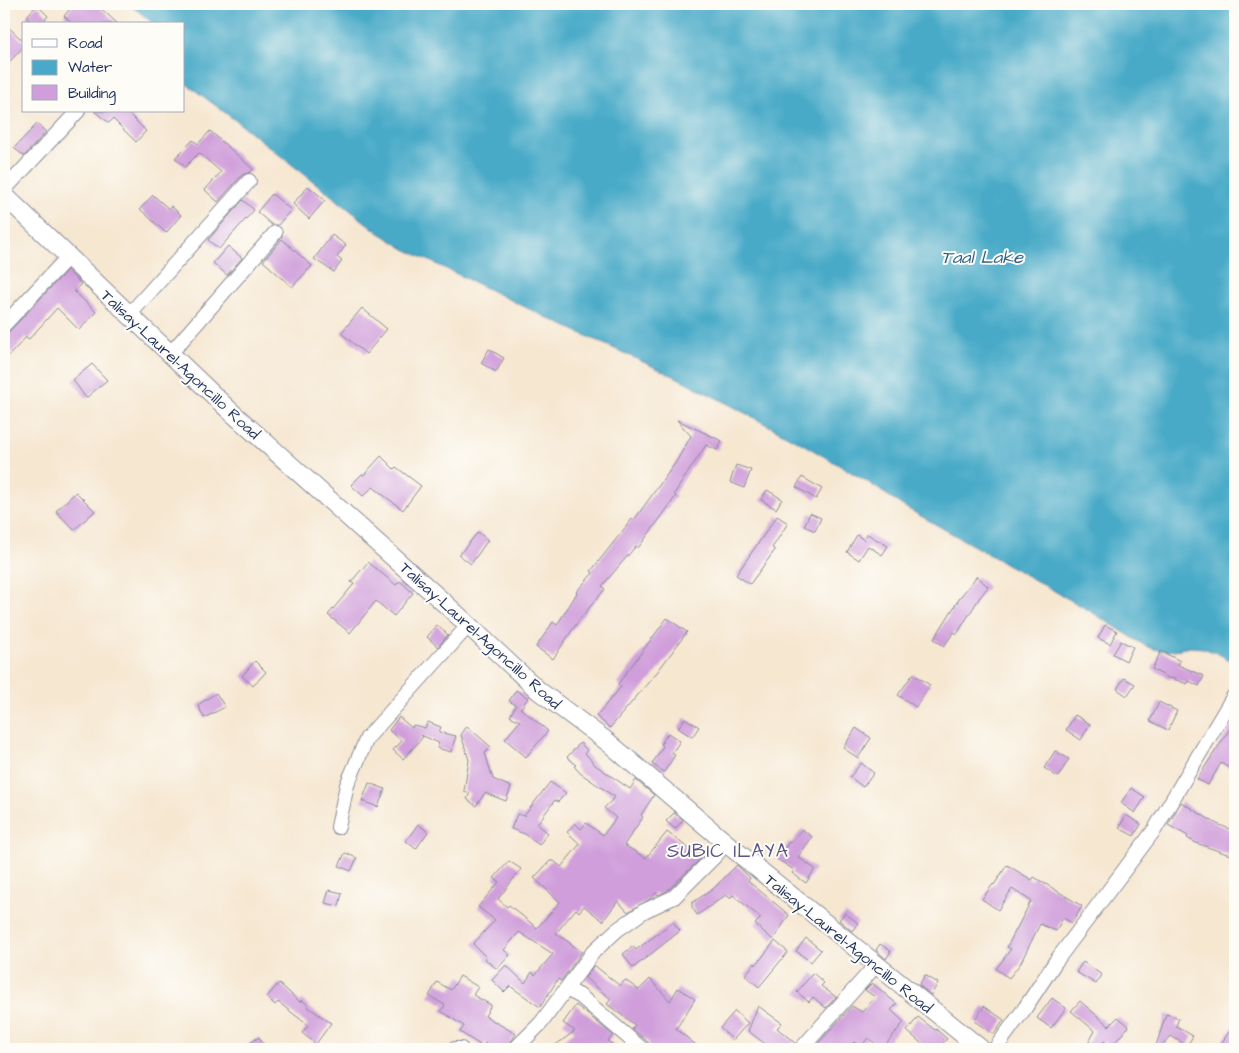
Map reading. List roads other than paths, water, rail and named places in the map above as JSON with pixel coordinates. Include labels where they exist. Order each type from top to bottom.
[{"type":"main road","name":"Talisay-Laurel-Agoncillo Road","points":[[4,195],[228,410],[539,690],[609,742],[726,844],[981,1049]]},
{"type":"street","points":[[4,190],[77,112]]},
{"type":"street","points":[[129,315],[249,181]]},
{"type":"street","points":[[170,354],[275,233]]},
{"type":"street","points":[[4,326],[68,257]]},
{"type":"street","points":[[338,827],[347,784],[368,738],[468,626]]},
{"type":"street","points":[[995,1049],[1056,961],[1156,829],[1232,697]]},
{"type":"street","points":[[515,1049],[541,1023],[594,951],[617,930],[644,911],[674,898],[726,844]]},
{"type":"street","points":[[801,1049],[877,964]]},
{"type":"street","points":[[566,989],[580,996],[642,1049]]},
{"type":"street","points":[[455,1049],[461,1049]]},
{"type":"water","name":"Taal Lake","points":[[125,4],[1235,4],[1235,663],[1203,648],[1191,647],[1168,651],[1144,645],[1090,611],[903,506],[868,482],[801,443],[732,406],[680,379],[405,249],[378,232],[185,83],[185,22],[152,22],[137,10]]},
{"type":"district","name":"SUBIC ILAYA","points":[[728,850]]}]
